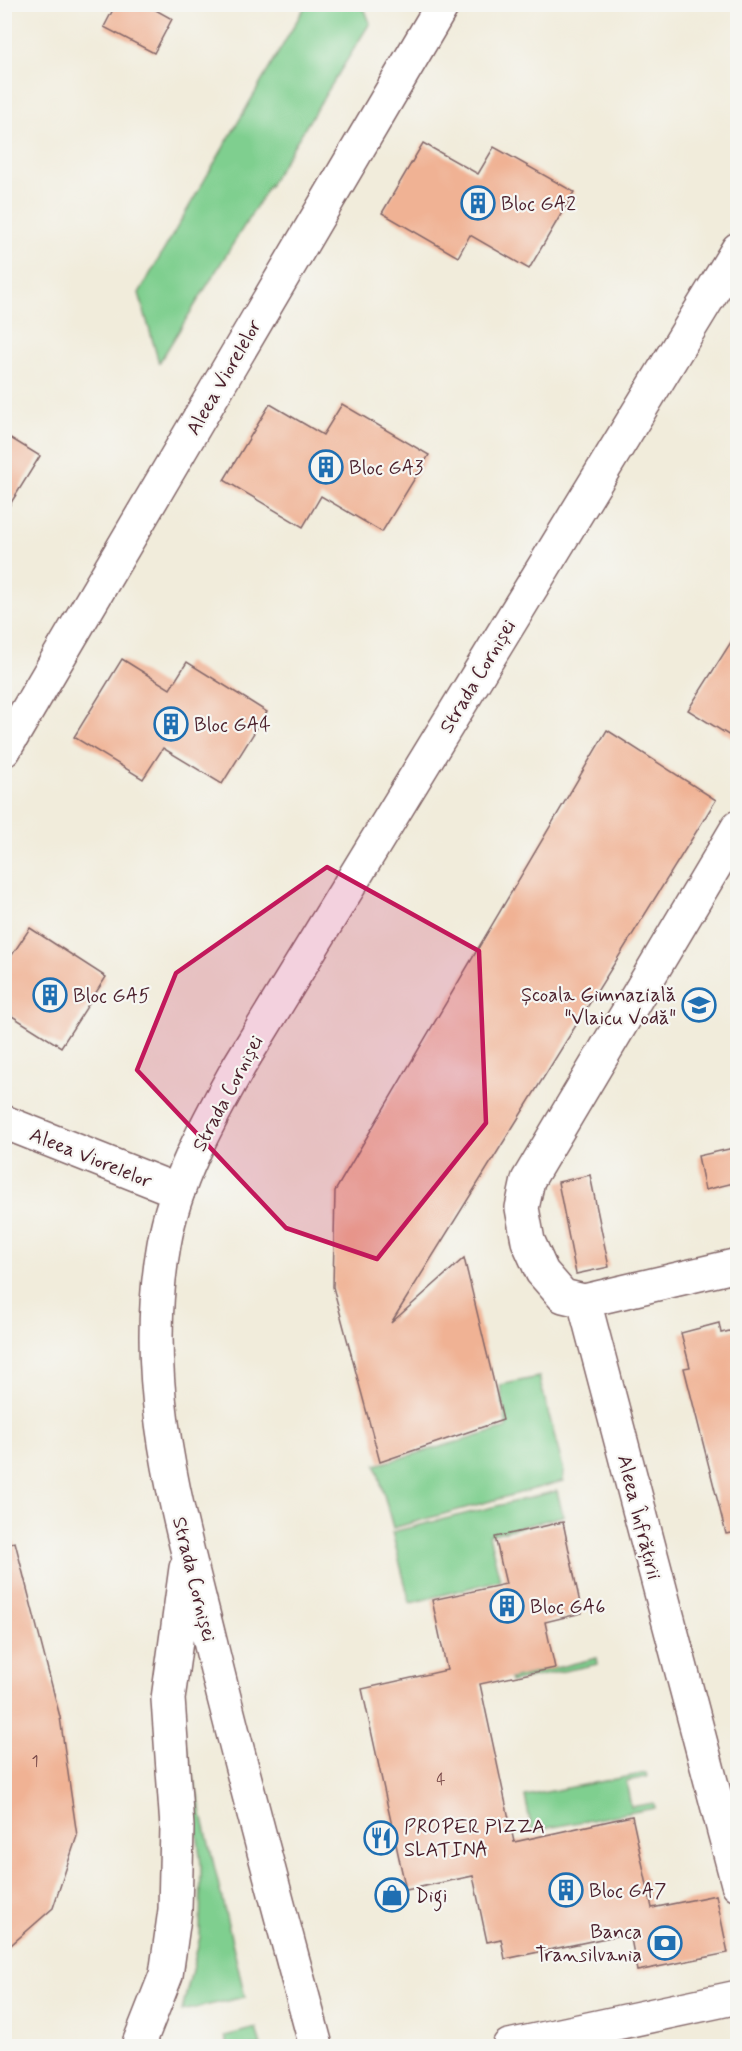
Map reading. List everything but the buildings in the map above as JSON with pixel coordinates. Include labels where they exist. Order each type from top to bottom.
[{"type":"street","name":"Aleea Viorelelor","points":[[4,750],[442,4]]},
{"type":"street","name":"Strada Cornișei","points":[[316,2046],[168,1468],[156,1387],[156,1316],[164,1243],[178,1191],[194,1151],[239,1066],[738,249]]},
{"type":"street","points":[[738,827],[528,1180],[522,1208],[528,1241],[542,1272],[564,1296],[584,1301],[738,1266]]},
{"type":"street","name":"Aleea Viorelelor","points":[[4,1122],[178,1191]]},
{"type":"street","name":"Aleea Înfrățirii","points":[[584,1301],[738,1884]]},
{"type":"street","points":[[138,2046],[166,1975],[175,1910],[177,1827],[168,1699],[188,1551]]},
{"type":"street","points":[[509,2046],[738,1997]]},
{"type":"highlighted area","points":[[327,867],[479,951],[486,1123],[377,1259],[286,1228],[137,1070],[176,973]]},
{"type":"green space","points":[[306,5],[357,5],[365,10],[370,23],[159,363],[139,293]]},
{"type":"green space","points":[[539,1377],[564,1472],[563,1481],[393,1528],[376,1465],[507,1428],[500,1385]]},
{"type":"green space","points":[[557,1491],[563,1516],[489,1535],[500,1580],[410,1603],[392,1532]]},
{"type":"green space","points":[[597,1658],[598,1664],[511,1682],[510,1679]]},
{"type":"green space","points":[[186,1746],[245,1997],[182,2011],[200,1937],[201,1864]]},
{"type":"green space","points":[[646,1773],[647,1777],[626,1781],[631,1807],[654,1803],[655,1808],[532,1831],[525,1796]]},
{"type":"green space","points":[[256,2028],[261,2046],[228,2046],[225,2036]]},
{"type":"place","name":"Bloc GA2","points":[[478,203]]},
{"type":"place","name":"Bloc GA3","points":[[326,467]]},
{"type":"place","name":"Bloc GA4","points":[[171,724]]},
{"type":"place","name":"Bloc GA5","points":[[50,995]]},
{"type":"place","name":"Școala Gimnazială \"Vlaicu Vodă\"","points":[[699,1005]]},
{"type":"place","name":"Bloc GA6","points":[[507,1606]]},
{"type":"place","name":"PROPER PIZZA SLATINA","points":[[381,1838]]},
{"type":"place","name":"Bloc GA7","points":[[566,1890]]},
{"type":"place","name":"Digi","points":[[392,1895]]},
{"type":"place","name":"Banca Transilvania","points":[[665,1943]]}]
